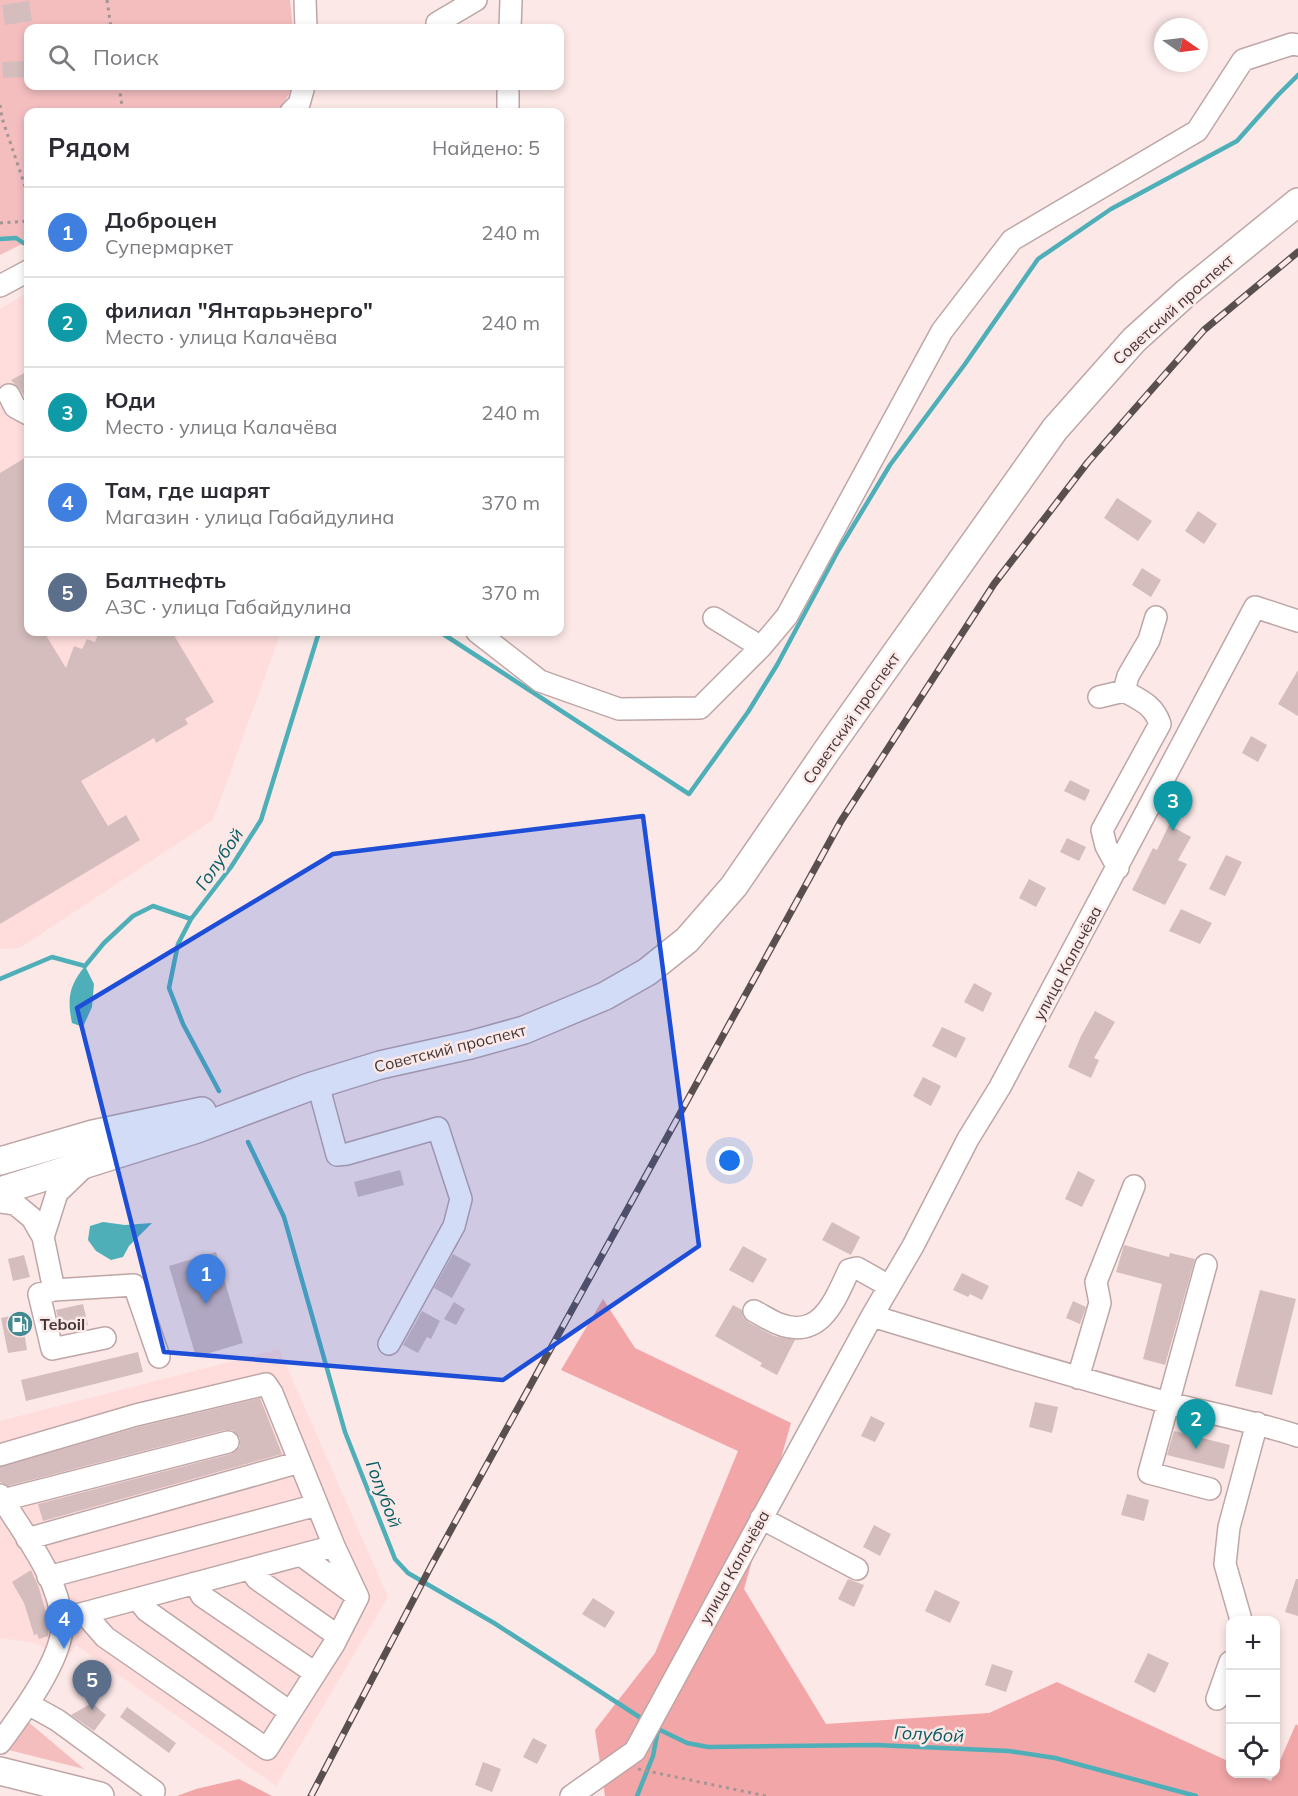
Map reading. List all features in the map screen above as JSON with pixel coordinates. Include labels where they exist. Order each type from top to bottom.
[{"type":"main road","name":"Советский проспект","points":[[0,1191],[197,1129],[314,1085],[380,1065],[470,1045],[524,1030],[605,996],[646,972],[687,940],[734,886],[830,746],[1055,429],[1134,340],[1186,293],[1298,202]]},
{"type":"main road","name":"Советский проспект","points":[[0,1161],[93,1134],[314,1085]]},
{"type":"main road","points":[[0,1771],[100,1796]]},
{"type":"street","points":[[304,0],[306,24]]},
{"type":"street","points":[[437,23],[476,0]]},
{"type":"street","points":[[510,24],[511,0]]},
{"type":"street","points":[[482,636],[540,681],[619,709],[700,708],[761,647],[787,616],[942,331],[1012,240],[1197,131],[1243,60],[1292,44],[1298,45]]},
{"type":"street","points":[[295,108],[299,104],[303,90]]},
{"type":"street","points":[[508,90],[508,108]]},
{"type":"street","points":[[0,286],[24,273]]},
{"type":"street","points":[[3,393],[15,407],[24,412]]},
{"type":"street","name":"улица Калачёва","points":[[571,1796],[635,1751],[872,1316],[913,1246],[968,1139],[1000,1087],[1255,607],[1298,621]]},
{"type":"street","points":[[1124,691],[1128,676],[1149,640],[1156,617]]},
{"type":"street","points":[[714,618],[761,647]]},
{"type":"street","points":[[1099,697],[1124,691],[1151,706],[1160,724],[1102,830],[1106,846],[1118,868]]},
{"type":"street","points":[[314,1085],[337,1155],[438,1128],[461,1199],[454,1226],[389,1344]]},
{"type":"street","points":[[43,1237],[57,1193],[89,1163]]},
{"type":"street","points":[[1078,1378],[1100,1303],[1096,1282],[1134,1186]]},
{"type":"street","points":[[0,1203],[15,1204],[32,1218],[43,1237],[54,1290]]},
{"type":"street","points":[[1206,1265],[1149,1473],[1210,1490]]},
{"type":"street","points":[[754,1311],[780,1324],[795,1327],[811,1326],[824,1316],[837,1296],[849,1270],[857,1268],[889,1286]]},
{"type":"street","points":[[105,1338],[52,1349],[39,1294],[54,1290],[134,1285],[159,1357]]},
{"type":"street","points":[[872,1316],[1078,1378],[1168,1403],[1257,1423],[1298,1436]]},
{"type":"street","points":[[0,1455],[136,1415],[266,1384],[272,1393],[334,1546],[358,1596]]},
{"type":"street","points":[[1240,1616],[1225,1564],[1229,1527],[1257,1423]]},
{"type":"street","points":[[0,1743],[28,1704],[52,1660],[61,1638],[62,1619],[56,1594],[48,1577],[2,1498],[228,1442]]},
{"type":"street","points":[[27,1539],[300,1462]]},
{"type":"street","points":[[48,1577],[317,1505]]},
{"type":"street","points":[[761,1518],[857,1569]]},
{"type":"street","points":[[62,1619],[334,1546]]},
{"type":"street","points":[[301,1555],[358,1596]]},
{"type":"street","points":[[250,1569],[257,1579],[338,1636]]},
{"type":"street","points":[[195,1583],[202,1596],[315,1673]]},
{"type":"street","points":[[84,1613],[105,1636],[267,1749],[338,1636],[358,1596]]},
{"type":"street","points":[[136,1599],[147,1611],[290,1712]]},
{"type":"street","points":[[1217,1699],[1227,1670]]},
{"type":"street","points":[[28,1704],[57,1720],[135,1777],[154,1791],[153,1796]]},
{"type":"path","points":[[107,0],[110,24]]},
{"type":"path","points":[[120,90],[122,108]]},
{"type":"path","points":[[0,105],[2,118],[24,183]]},
{"type":"path","points":[[0,223],[24,221]]},
{"type":"path","points":[[615,1764],[766,1796]]},
{"type":"highlighted area","points":[[643,816],[699,1246],[503,1380],[164,1352],[77,1008],[333,854]]},
{"type":"shaded area","points":[[0,0],[290,0],[293,24],[24,24],[24,90],[291,90],[280,108],[24,108],[24,243],[0,255]]},
{"type":"shaded area","points":[[24,294],[24,636],[280,636],[213,820],[20,948],[0,949],[0,309]]},
{"type":"shaded area","points":[[603,1299],[635,1348],[791,1423],[744,1589],[826,1724],[989,1713],[1057,1682],[1226,1760],[1226,1778],[1264,1778],[1271,1781],[1272,1778],[1280,1778],[1280,1760],[1296,1724],[1298,1726],[1298,1796],[605,1796],[595,1730],[655,1653],[738,1451],[561,1370]]},
{"type":"shaded area","points":[[279,1349],[388,1597],[276,1786],[76,1645],[63,1663],[36,1643],[0,1638],[0,1421]]},
{"type":"shaded area","points":[[26,1720],[84,1769],[5,1749]]},
{"type":"shaded area","points":[[239,1779],[272,1796],[177,1796],[196,1789]]},
{"type":"water","points":[[85,966],[94,984],[92,1007],[83,1027],[72,1023],[70,999],[73,986]]},
{"type":"water","points":[[103,1222],[125,1225],[152,1223],[129,1246],[123,1257],[111,1260],[96,1251],[88,1240],[90,1226]]},
{"type":"building","points":[[29,1],[32,21],[5,25],[2,5]]},
{"type":"building","points":[[24,61],[24,77],[3,78],[2,62]]},
{"type":"building","points":[[24,373],[24,396],[20,389],[11,380]]},
{"type":"building","points":[[24,458],[24,636],[46,636],[66,668],[74,646],[82,649],[87,639],[95,642],[97,636],[174,636],[214,702],[185,719],[188,724],[156,743],[154,738],[81,781],[108,826],[126,815],[140,840],[0,924],[0,473]]},
{"type":"building","points":[[1117,498],[1152,521],[1138,541],[1104,518]]},
{"type":"building","points":[[1198,511],[1217,524],[1204,544],[1185,531]]},
{"type":"building","points":[[1142,568],[1161,580],[1151,597],[1132,585]]},
{"type":"building","points":[[1298,670],[1298,716],[1278,704]]},
{"type":"building","points":[[1251,736],[1267,745],[1258,762],[1242,753]]},
{"type":"building","points":[[1070,780],[1090,790],[1085,801],[1064,791]]},
{"type":"building","points":[[1169,825],[1191,837],[1178,860],[1187,864],[1165,905],[1132,890],[1153,848],[1157,850]]},
{"type":"building","points":[[1067,838],[1086,847],[1079,861],[1060,852]]},
{"type":"building","points":[[1226,855],[1242,862],[1225,896],[1209,889]]},
{"type":"building","points":[[1029,879],[1046,888],[1036,907],[1019,898]]},
{"type":"building","points":[[1181,909],[1212,923],[1200,944],[1169,931]]},
{"type":"building","points":[[974,983],[992,993],[983,1012],[964,1002]]},
{"type":"building","points":[[1095,1011],[1115,1022],[1094,1058],[1099,1060],[1091,1078],[1068,1067]]},
{"type":"building","points":[[942,1027],[966,1038],[956,1058],[932,1046]]},
{"type":"building","points":[[923,1077],[941,1086],[931,1106],[913,1096]]},
{"type":"building","points":[[400,1170],[404,1185],[358,1197],[354,1182]]},
{"type":"building","points":[[1078,1171],[1095,1180],[1082,1207],[1065,1199]]},
{"type":"building","points":[[832,1222],[860,1237],[851,1255],[822,1240]]},
{"type":"building","points":[[1124,1245],[1169,1257],[1170,1253],[1195,1259],[1165,1365],[1143,1359],[1162,1284],[1116,1272]]},
{"type":"building","points":[[743,1246],[767,1259],[753,1283],[729,1270]]},
{"type":"building","points":[[216,1252],[243,1343],[196,1357],[169,1266]]},
{"type":"building","points":[[453,1254],[471,1264],[452,1298],[434,1288]]},
{"type":"building","points":[[24,1255],[30,1277],[13,1281],[8,1259]]},
{"type":"building","points":[[962,1273],[989,1286],[982,1300],[953,1290]]},
{"type":"building","points":[[1260,1290],[1296,1299],[1272,1395],[1235,1386]]},
{"type":"building","points":[[1073,1301],[1086,1307],[1080,1324],[1066,1318]]},
{"type":"building","points":[[454,1302],[465,1309],[456,1325],[444,1319]]},
{"type":"building","points":[[83,1304],[88,1325],[61,1331],[56,1310]]},
{"type":"building","points":[[733,1305],[742,1310],[743,1317],[748,1322],[774,1336],[795,1340],[777,1375],[760,1366],[762,1363],[715,1336]]},
{"type":"building","points":[[422,1311],[440,1321],[431,1339],[427,1337],[418,1353],[403,1345]]},
{"type":"building","points":[[21,1314],[27,1350],[8,1353],[1,1318]]},
{"type":"building","points":[[138,1352],[143,1372],[26,1401],[21,1380]]},
{"type":"building","points":[[260,1398],[282,1454],[43,1521],[38,1504],[231,1454],[240,1446],[240,1438],[232,1430],[225,1430],[8,1486],[0,1482],[0,1467],[139,1427]]},
{"type":"building","points":[[1035,1402],[1058,1407],[1052,1433],[1029,1427]]},
{"type":"building","points":[[871,1416],[885,1423],[875,1442],[861,1436]]},
{"type":"building","points":[[1174,1431],[1230,1445],[1224,1469],[1167,1455]]},
{"type":"building","points":[[1127,1494],[1149,1500],[1144,1521],[1121,1515]]},
{"type":"building","points":[[874,1525],[891,1534],[880,1556],[863,1547]]},
{"type":"building","points":[[31,1570],[49,1623],[48,1636],[39,1639],[37,1634],[34,1635],[24,1603],[12,1582]]},
{"type":"building","points":[[848,1579],[864,1585],[854,1607],[838,1599]]},
{"type":"building","points":[[1296,1579],[1298,1579],[1298,1616],[1285,1612]]},
{"type":"building","points":[[935,1590],[960,1602],[950,1623],[925,1611]]},
{"type":"building","points":[[593,1598],[615,1612],[605,1628],[582,1614]]},
{"type":"building","points":[[1148,1653],[1169,1663],[1155,1693],[1134,1682]]},
{"type":"building","points":[[992,1664],[1013,1671],[1006,1692],[985,1685]]},
{"type":"building","points":[[92,1703],[106,1715],[94,1731],[71,1715]]},
{"type":"building","points":[[127,1707],[176,1743],[169,1753],[120,1717]]},
{"type":"building","points":[[533,1738],[547,1745],[537,1764],[523,1757]]},
{"type":"building","points":[[483,1762],[501,1769],[492,1792],[475,1785]]},
{"type":"waterway","points":[[446,636],[689,794],[748,712],[777,665],[838,551],[890,465],[965,364],[1038,259],[1111,209],[1237,141],[1298,75]]},
{"type":"waterway","name":"Голубой","points":[[0,239],[16,238],[24,243]]},
{"type":"waterway","name":"Голубой","points":[[219,1091],[183,1024],[169,988],[178,944],[191,919],[231,867],[261,820],[318,636]]},
{"type":"waterway","points":[[0,979],[52,957],[85,966],[104,943],[133,916],[153,906],[191,919]]},
{"type":"waterway","name":"Голубой","points":[[248,1142],[284,1217],[345,1432],[395,1559],[408,1573],[494,1623],[644,1720]]},
{"type":"waterway","name":"Голубой","points":[[654,1727],[687,1743],[708,1747],[876,1745],[1009,1751],[1055,1758],[1196,1796]]},
{"type":"waterway","name":"Голубой","points":[[637,1796],[653,1756],[658,1730]]},
{"type":"railway","points":[[311,1796],[431,1566],[841,821],[994,584],[1088,462],[1204,330],[1298,252]]},
{"type":"place","name":"Юди","points":[[1173,831]]},
{"type":"place","name":"Доброцен","points":[[206,1304]]},
{"type":"place","name":"Teboil","points":[[20,1324]]},
{"type":"place","name":"филиал \"Янтарьэнерго\"","points":[[1196,1449]]},
{"type":"place","name":"Там, где шарят","points":[[64,1649]]},
{"type":"place","name":"Балтнефть","points":[[92,1710]]}]
